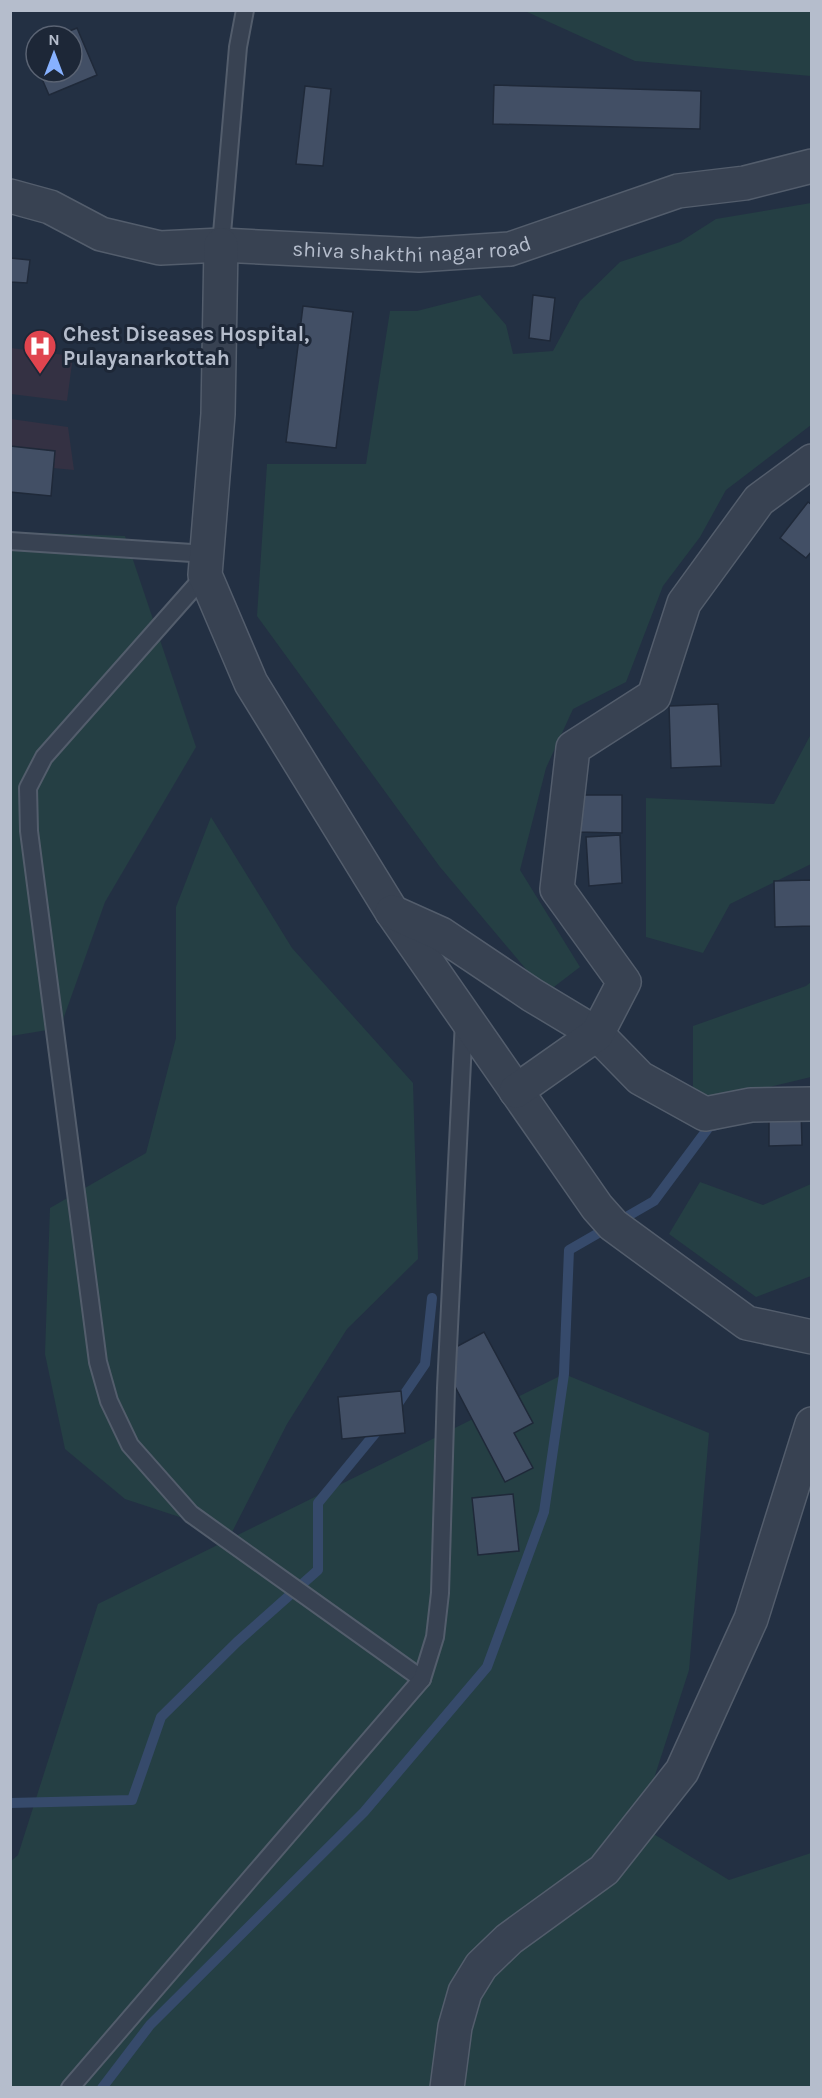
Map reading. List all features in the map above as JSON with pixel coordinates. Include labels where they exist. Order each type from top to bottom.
[{"type":"street","name":"shiva shakthi nagar road","points":[[10,196],[50,207],[101,234],[160,248],[221,245],[419,255],[510,249],[678,191],[745,183],[812,166]]},
{"type":"street","points":[[221,245],[218,414],[206,565],[251,683],[392,912],[597,1207],[613,1225],[747,1323],[812,1337]]},
{"type":"street","points":[[516,1091],[597,1034],[624,982],[557,889],[573,748],[654,696],[684,603],[759,500],[812,460]]},
{"type":"street","points":[[392,912],[441,934],[532,995],[597,1034],[640,1078],[705,1114],[751,1105],[812,1104]]},
{"type":"street","points":[[447,2088],[460,2009],[465,1992],[481,1966],[510,1939],[604,1870],[682,1771],[751,1619],[812,1424]]},
{"type":"lane","points":[[221,245],[238,47],[245,10]]},
{"type":"lane","points":[[10,540],[206,565]]},
{"type":"lane","points":[[206,565],[44,758],[28,788],[29,831],[98,1362],[109,1401],[130,1445],[191,1514],[423,1679]]},
{"type":"lane","points":[[70,2088],[423,1679],[435,1637],[440,1593],[446,1388],[465,1017]]},
{"type":"shaded area","name":"Chest Diseases Hospital, Pulayanarkottah","points":[[11,348],[73,356],[67,401],[11,394]]},
{"type":"shaded area","name":"Chest Diseases Hospital, Pulayanarkottah","points":[[11,419],[68,427],[74,470],[11,464]]},
{"type":"green space","points":[[525,11],[811,11],[811,76],[635,61]]},
{"type":"green space","points":[[811,203],[811,425],[726,490],[700,537],[663,586],[626,682],[573,709],[546,768],[520,870],[580,967],[546,993],[440,867],[257,616],[267,464],[366,464],[390,311],[417,311],[480,295],[506,325],[513,354],[553,351],[580,301],[620,262],[680,242],[716,219]]},
{"type":"green space","points":[[11,532],[125,536],[196,747],[105,902],[60,1028],[11,1036]]},
{"type":"green space","points":[[811,734],[811,864],[730,904],[703,953],[646,937],[646,798],[774,804]]},
{"type":"green space","points":[[211,817],[292,948],[413,1083],[418,1259],[347,1329],[287,1424],[231,1534],[125,1499],[65,1449],[45,1354],[50,1208],[146,1153],[176,1038],[176,907]]},
{"type":"green space","points":[[811,982],[811,1077],[693,1105],[693,1026],[806,986]]},
{"type":"green space","points":[[700,1182],[763,1205],[811,1184],[811,1276],[756,1297],[669,1234]]},
{"type":"green space","points":[[564,1374],[709,1433],[689,1670],[639,1825],[729,1880],[811,1853],[811,2087],[11,2087],[10,1862],[18,1855],[98,1604]]},
{"type":"building","points":[[84,44],[97,75],[84,80]]},
{"type":"building","points":[[44,84],[75,84],[49,95]]},
{"type":"building","points":[[494,85],[701,91],[700,129],[493,124]]},
{"type":"building","points":[[305,86],[331,89],[323,166],[296,164]]},
{"type":"building","points":[[10,258],[30,260],[27,283],[10,282]]},
{"type":"building","points":[[533,295],[555,298],[550,341],[529,338]]},
{"type":"building","points":[[303,306],[353,312],[336,448],[286,442]]},
{"type":"building","points":[[10,446],[55,451],[51,496],[10,492]]},
{"type":"building","points":[[808,502],[812,505],[812,551],[806,558],[780,538]]},
{"type":"building","points":[[718,704],[721,766],[671,768],[669,706]]},
{"type":"building","points":[[577,795],[622,795],[622,833],[576,832]]},
{"type":"building","points":[[620,835],[622,883],[589,886],[586,837]]},
{"type":"building","points":[[812,880],[812,926],[775,927],[774,881]]},
{"type":"building","points":[[769,1110],[801,1110],[802,1145],[769,1146]]},
{"type":"building","points":[[484,1332],[533,1423],[514,1433],[533,1468],[505,1482],[439,1356]]},
{"type":"building","points":[[401,1391],[405,1433],[342,1439],[338,1397]]},
{"type":"building","points":[[513,1494],[519,1551],[478,1555],[472,1498]]},
{"type":"waterway","points":[[102,2088],[150,2025],[364,1812],[487,1667],[544,1512],[564,1374],[569,1250],[654,1201],[709,1127],[717,1125]]},
{"type":"waterway","points":[[395,1408],[425,1364],[432,1298]]},
{"type":"waterway","points":[[10,1803],[132,1800],[161,1717],[237,1642],[318,1570],[318,1503],[382,1425]]},
{"type":"place","name":"Chest Diseases Hospital, Pulayanarkottah","points":[[40,375]]}]
